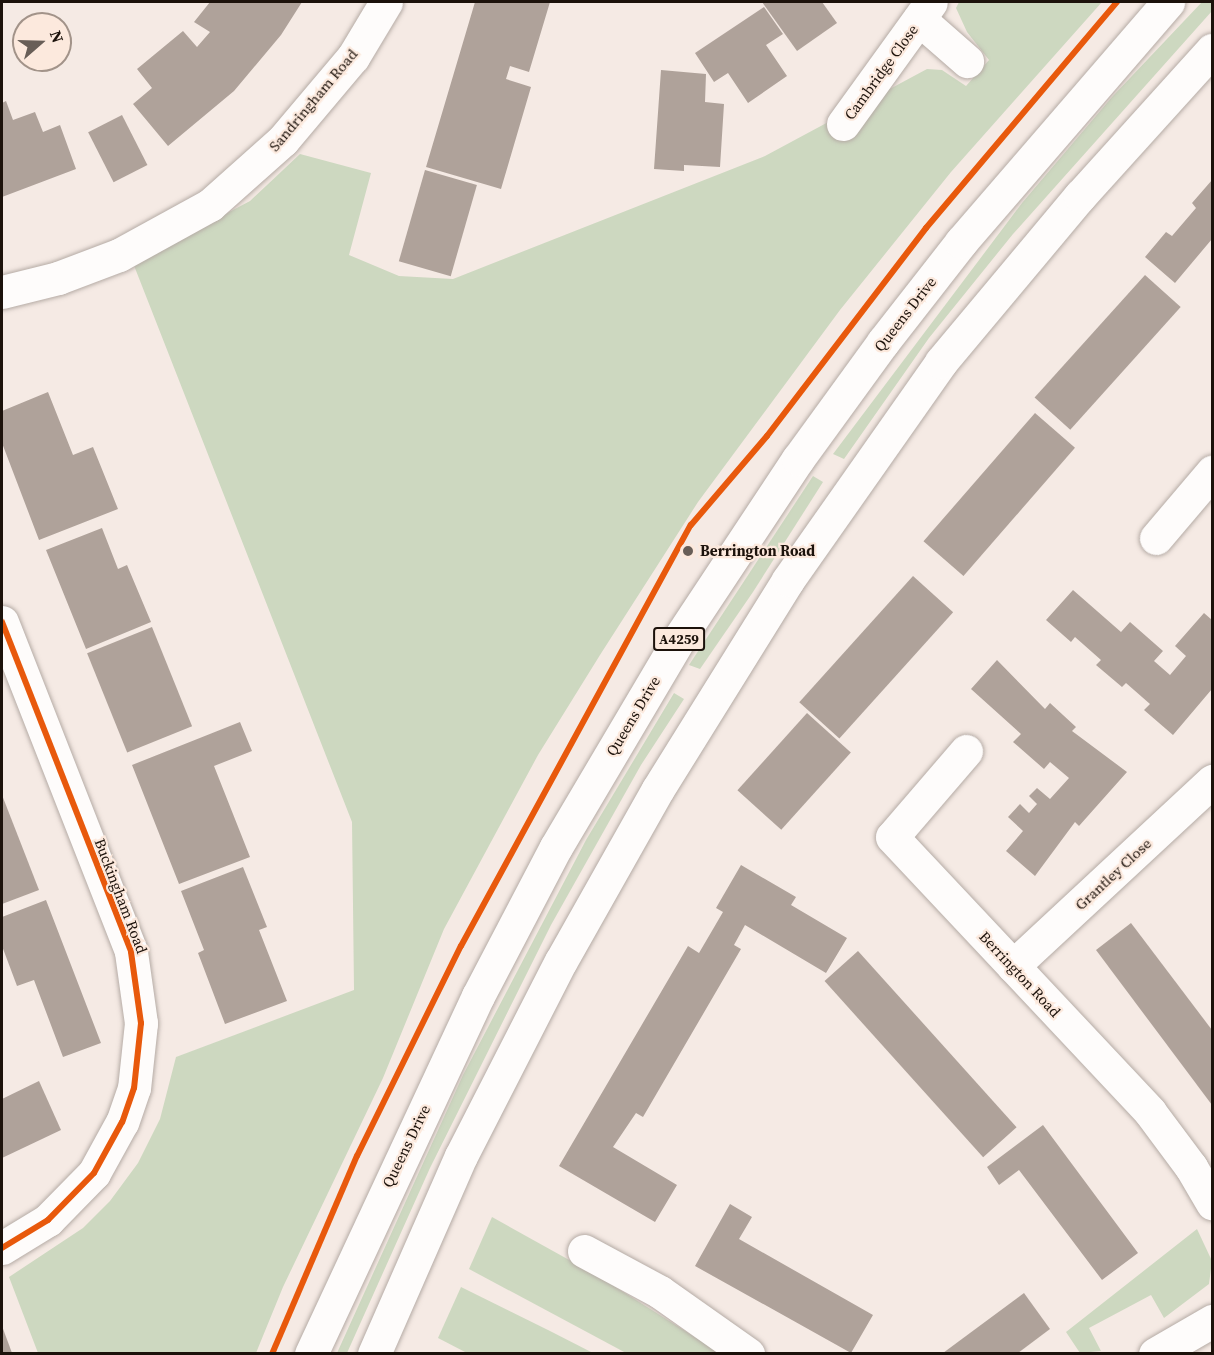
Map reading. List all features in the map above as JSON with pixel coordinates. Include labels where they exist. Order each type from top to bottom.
[{"type":"main road","name":"Sandringham Road","points":[[2,292],[58,278],[119,255],[210,205],[296,125],[353,57],[386,2]]},
{"type":"main road","name":"Queens Drive","points":[[311,1353],[478,996],[556,848],[686,627],[798,459],[883,342],[961,242],[1168,2]]},
{"type":"main road","name":"Cambridge Close","points":[[843,124],[925,10],[967,61]]},
{"type":"main road","points":[[374,1353],[461,1156],[561,960],[658,789],[788,580],[956,345],[1073,205],[1212,50]]},
{"type":"main road","points":[[1156,538],[1209,485]]},
{"type":"main road","name":"Buckingham Road","points":[[2,622],[12,681],[131,952],[141,1023],[134,1088],[122,1122],[94,1173],[48,1220],[2,1248]]},
{"type":"main road","name":"Berrington Road","points":[[966,751],[892,837],[1150,1112],[1191,1167],[1212,1203]]},
{"type":"main road","name":"Grantley Close","points":[[1013,966],[1212,781]]},
{"type":"main road","points":[[584,1251],[660,1292],[748,1353]]},
{"type":"main road","points":[[1155,1353],[1212,1321]]},
{"type":"green space","points":[[959,2],[1102,2],[951,172],[840,310],[698,502],[600,655],[538,755],[444,929],[383,1078],[283,1287],[256,1353],[38,1353],[9,1277],[83,1228],[110,1201],[138,1163],[160,1119],[176,1057],[354,990],[352,822],[133,263],[250,201],[300,154],[371,173],[349,255],[399,276],[453,279],[765,156],[927,69],[942,70],[966,86],[989,60],[967,32],[956,8]]},
{"type":"green space","points":[[1202,2],[1212,2],[1212,11],[1013,234],[929,338],[844,459],[833,454],[1022,203],[1112,97]]},
{"type":"green space","points":[[813,476],[823,482],[753,592],[700,669],[689,665]]},
{"type":"green space","points":[[674,693],[684,699],[641,765],[551,925],[430,1168],[347,1353],[337,1353],[463,1075],[586,840]]},
{"type":"green space","points":[[492,1217],[598,1276],[720,1353],[626,1353],[469,1269]]},
{"type":"green space","points":[[1197,1229],[1212,1261],[1209,1284],[1164,1318],[1151,1295],[1089,1328],[1101,1351],[1080,1353],[1066,1332]]},
{"type":"green space","points":[[461,1287],[593,1353],[467,1353],[438,1338]]},
{"type":"building","points":[[210,2],[302,2],[281,35],[234,91],[168,146],[133,104],[152,88],[137,69],[183,31],[197,47],[210,32],[194,22]]},
{"type":"building","points":[[475,2],[550,2],[529,72],[510,66],[506,79],[531,87],[501,189],[426,167]]},
{"type":"building","points":[[762,2],[822,2],[837,23],[797,51]]},
{"type":"building","points":[[764,7],[783,34],[766,45],[787,76],[748,103],[728,73],[714,82],[695,53]]},
{"type":"building","points":[[661,70],[706,74],[705,102],[724,104],[720,167],[684,165],[684,171],[654,169]]},
{"type":"building","points":[[6,101],[13,120],[35,112],[43,132],[60,125],[76,169],[2,197],[2,103]]},
{"type":"building","points":[[122,115],[147,165],[114,182],[88,132]]},
{"type":"building","points":[[425,170],[477,185],[451,276],[399,261]]},
{"type":"building","points":[[1212,180],[1212,239],[1175,283],[1145,257],[1166,232],[1172,236],[1196,208],[1192,203]]},
{"type":"building","points":[[1145,275],[1181,307],[1070,430],[1035,398]]},
{"type":"building","points":[[48,392],[73,455],[93,447],[118,509],[39,540],[2,443],[2,411]]},
{"type":"building","points":[[1035,413],[1075,448],[963,576],[923,541]]},
{"type":"building","points":[[102,528],[118,569],[127,565],[151,622],[86,649],[46,550]]},
{"type":"building","points":[[913,576],[953,612],[839,738],[799,702]]},
{"type":"building","points":[[1073,590],[1121,632],[1130,622],[1163,651],[1154,661],[1170,675],[1186,656],[1175,646],[1204,613],[1212,620],[1212,689],[1173,735],[1144,710],[1150,704],[1126,683],[1122,687],[1096,665],[1101,660],[1075,637],[1071,642],[1046,620]]},
{"type":"building","points":[[152,627],[192,726],[127,752],[87,653]]},
{"type":"building","points":[[997,660],[1045,709],[1050,703],[1076,727],[1072,731],[1127,772],[1079,826],[1075,822],[1035,876],[1006,851],[1023,831],[1008,817],[1020,804],[1029,813],[1037,804],[1029,796],[1037,788],[1050,799],[1069,778],[1050,762],[1044,769],[1013,742],[1021,734],[971,689]]},
{"type":"building","points":[[807,713],[851,752],[781,830],[737,790]]},
{"type":"building","points":[[240,722],[252,751],[214,766],[250,857],[179,884],[132,765]]},
{"type":"building","points":[[2,795],[39,890],[2,904]]},
{"type":"building","points":[[741,865],[796,897],[791,905],[847,938],[826,973],[745,925],[734,945],[741,949],[643,1117],[636,1113],[613,1147],[677,1185],[655,1222],[559,1166],[688,946],[699,953],[723,912],[716,908]]},
{"type":"building","points":[[243,867],[267,927],[259,930],[287,1001],[225,1024],[198,953],[204,950],[181,891]]},
{"type":"building","points":[[46,900],[101,1043],[63,1057],[34,980],[17,986],[2,946],[2,917]]},
{"type":"building","points":[[1131,923],[1212,1030],[1212,1105],[1096,950]]},
{"type":"building","points":[[858,951],[1017,1127],[983,1157],[825,981]]},
{"type":"building","points":[[39,1081],[61,1130],[2,1158],[2,1099]]},
{"type":"building","points":[[1043,1125],[1138,1253],[1102,1280],[1019,1170],[999,1185],[987,1167]]},
{"type":"building","points":[[730,1204],[752,1217],[739,1239],[873,1315],[851,1353],[695,1266]]},
{"type":"building","points":[[1024,1293],[1050,1329],[1018,1353],[943,1353]]},
{"type":"building","points":[[2,1326],[12,1353],[2,1353]]},
{"type":"cycle path","points":[[272,1354],[357,1156],[461,946],[691,525],[767,436],[926,228],[1117,2]]},
{"type":"cycle path","points":[[2,622],[131,952],[141,1023],[134,1088],[122,1122],[94,1173],[48,1220],[2,1248]]},
{"type":"place","name":"Berrington Road","points":[[688,551]]}]
